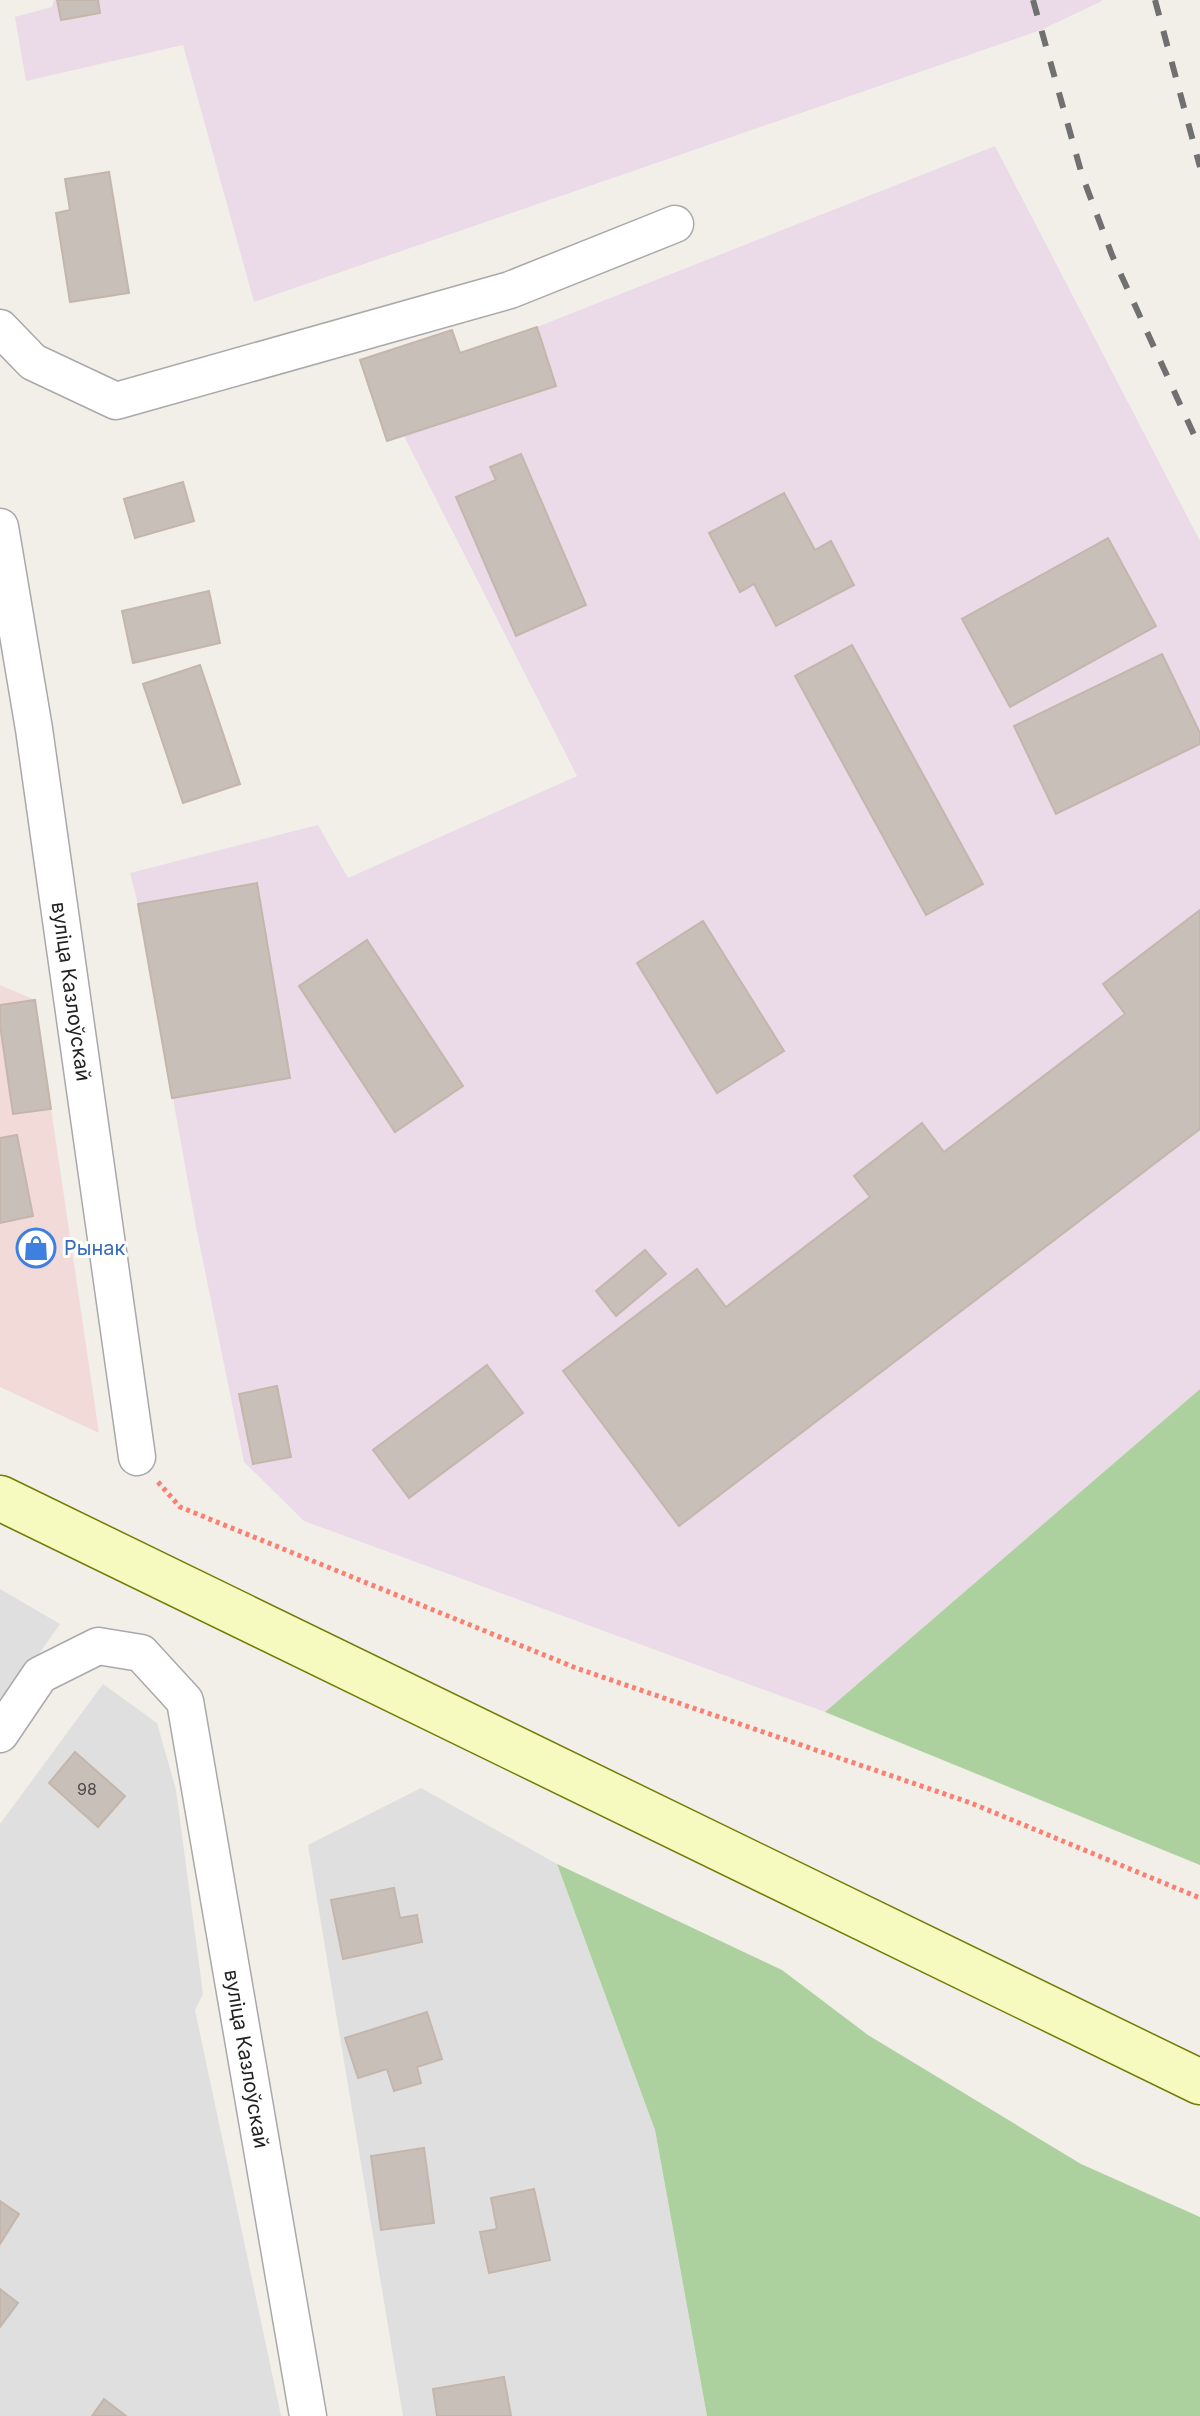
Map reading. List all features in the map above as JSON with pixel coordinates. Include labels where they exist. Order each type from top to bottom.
[{"type":"main road","points":[[0,1498],[1200,2082]]},
{"type":"street","points":[[0,328],[33,362],[116,401],[510,290],[675,224]]},
{"type":"street","name":"вуліца Казлоўскай","points":[[0,527],[34,729],[137,1457]]},
{"type":"street","name":"вуліца Казлоўскай","points":[[0,1734],[40,1675],[98,1646],[141,1653],[185,1701],[308,2416]]},
{"type":"path","points":[[137,1457],[180,1507],[576,1668],[971,1803],[1200,1898]]},
{"type":"shaded area","points":[[54,0],[1102,1],[1041,30],[254,302],[183,45],[26,81],[15,17],[52,7]]},
{"type":"shaded area","points":[[995,146],[1200,541],[1200,1389],[825,1712],[304,1521],[244,1462],[197,1232],[130,873],[318,825],[348,878],[577,776],[404,436],[387,441],[360,360],[452,330],[460,353],[537,327]]},
{"type":"shaded area","name":"Рынак","points":[[0,985],[35,1000],[99,1433],[0,1387]]},
{"type":"shaded area","points":[[0,1589],[60,1624],[0,1709]]},
{"type":"shaded area","points":[[103,1684],[157,1723],[176,1790],[203,1994],[195,2010],[281,2416],[0,2416],[0,1824]]},
{"type":"shaded area","points":[[421,1788],[557,1864],[655,2130],[707,2416],[403,2416],[308,1845]]},
{"type":"green space","points":[[1200,1389],[1200,1865],[825,1712]]},
{"type":"green space","points":[[557,1864],[782,1970],[868,2035],[1081,2164],[1200,2217],[1200,2416],[707,2416],[655,2130]]},
{"type":"building","points":[[57,0],[98,0],[100,13],[61,20]]},
{"type":"building","points":[[109,172],[129,293],[70,302],[56,213],[70,210],[65,179]]},
{"type":"building","points":[[537,327],[556,386],[387,441],[360,360],[452,330],[460,353]]},
{"type":"building","points":[[521,454],[586,605],[516,636],[456,497],[496,480],[490,467]]},
{"type":"building","points":[[183,482],[194,521],[135,538],[124,499]]},
{"type":"building","points":[[784,493],[815,550],[831,541],[854,585],[776,626],[754,584],[740,592],[709,533]]},
{"type":"building","points":[[1108,538],[1156,626],[1010,707],[962,619]]},
{"type":"building","points":[[209,591],[220,643],[133,663],[122,611]]},
{"type":"building","points":[[852,645],[983,884],[926,915],[795,676]]},
{"type":"building","points":[[1162,654],[1200,733],[1200,744],[1056,814],[1014,726]]},
{"type":"building","points":[[200,665],[240,784],[183,803],[143,684]]},
{"type":"building","points":[[257,883],[290,1078],[172,1098],[138,904]]},
{"type":"building","points":[[1200,910],[1200,1129],[679,1526],[563,1371],[697,1269],[726,1307],[870,1197],[854,1176],[922,1123],[944,1152],[1125,1014],[1103,984]]},
{"type":"building","points":[[703,921],[784,1051],[717,1093],[637,963]]},
{"type":"building","points":[[367,940],[463,1086],[395,1132],[299,986]]},
{"type":"building","points":[[35,1000],[51,1109],[13,1114],[0,1005]]},
{"type":"building","points":[[17,1135],[33,1216],[0,1223],[0,1138]]},
{"type":"building","points":[[645,1250],[666,1274],[616,1316],[596,1291]]},
{"type":"building","points":[[487,1365],[523,1413],[409,1498],[373,1450]]},
{"type":"building","points":[[277,1386],[291,1457],[253,1464],[239,1394]]},
{"type":"building","points":[[75,1752],[125,1796],[98,1827],[49,1783]]},
{"type":"building","points":[[394,1888],[400,1918],[417,1915],[422,1942],[343,1959],[331,1900]]},
{"type":"building","points":[[427,2012],[442,2059],[417,2067],[421,2083],[394,2091],[387,2069],[358,2078],[345,2038]]},
{"type":"building","points":[[424,2148],[434,2223],[381,2230],[371,2156]]},
{"type":"building","points":[[534,2189],[550,2260],[489,2273],[480,2232],[497,2229],[491,2198]]},
{"type":"building","points":[[0,2201],[19,2214],[0,2244]]},
{"type":"building","points":[[0,2289],[18,2303],[0,2327]]},
{"type":"building","points":[[504,2377],[511,2416],[437,2416],[433,2389]]},
{"type":"building","points":[[104,2399],[126,2416],[92,2416]]},
{"type":"railway","points":[[1033,0],[1082,175],[1112,255],[1200,448]]},
{"type":"railway","points":[[1155,0],[1200,167]]},
{"type":"place","name":"Рынак","points":[[36,1248]]}]
